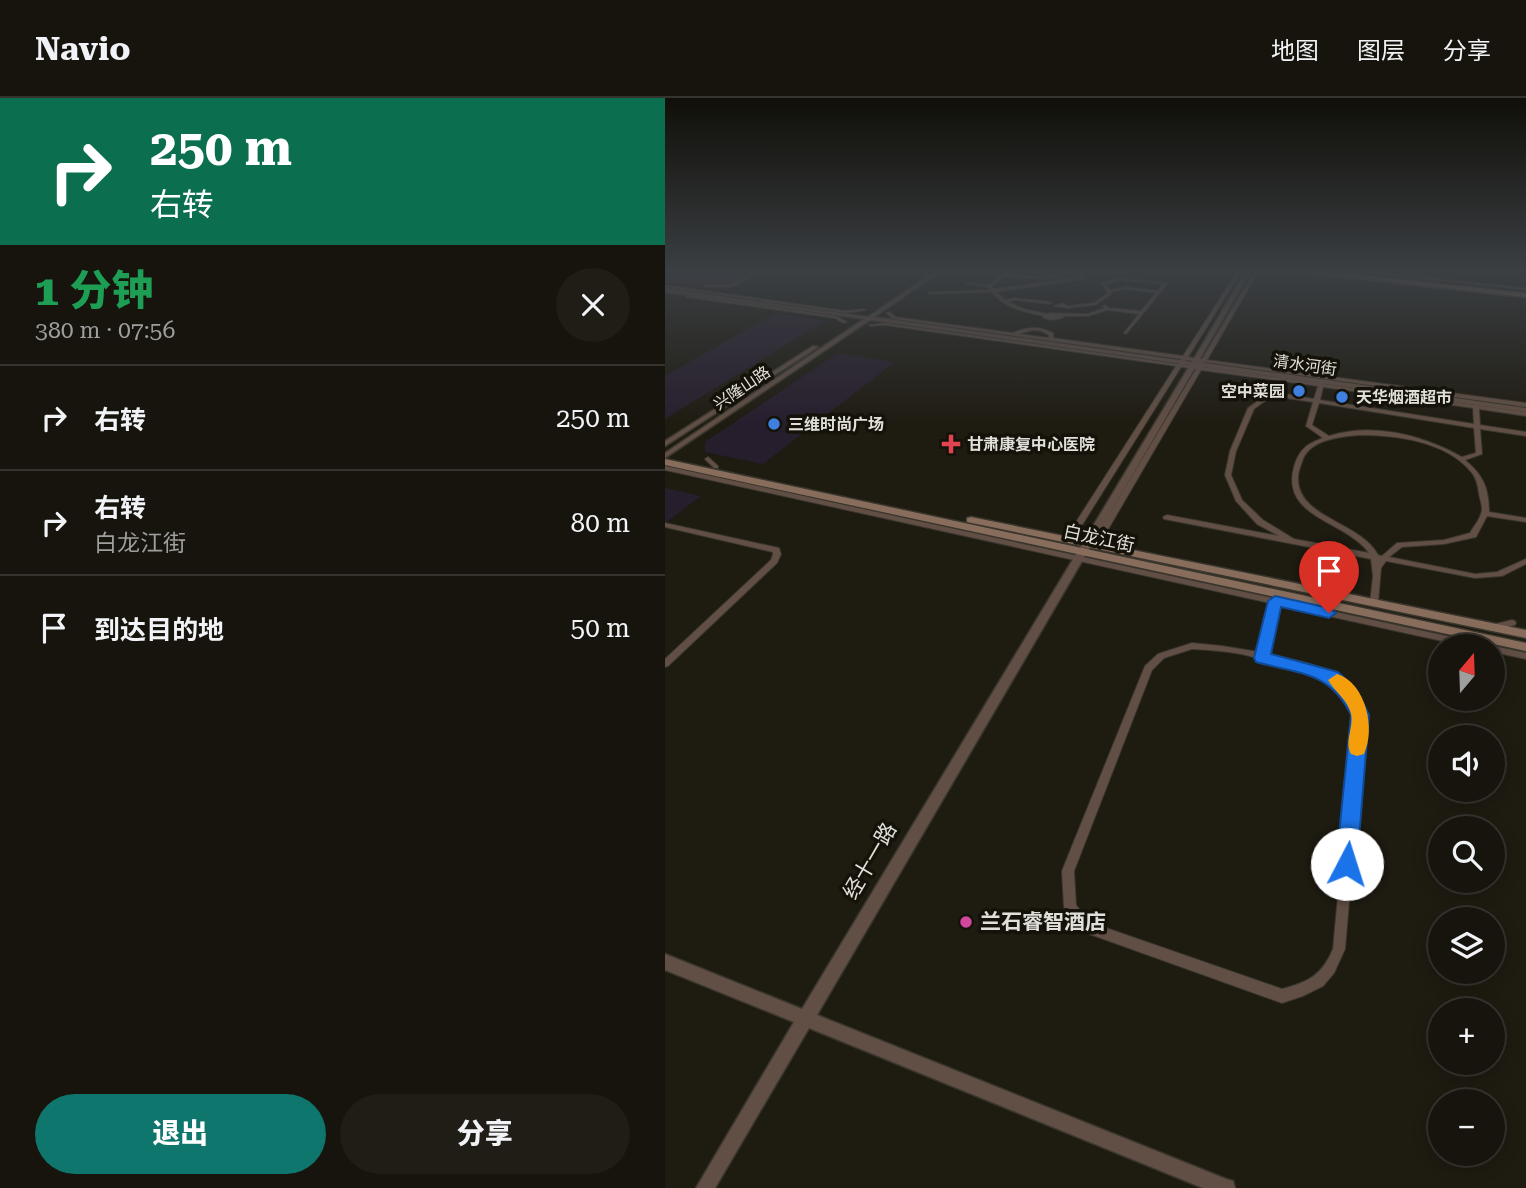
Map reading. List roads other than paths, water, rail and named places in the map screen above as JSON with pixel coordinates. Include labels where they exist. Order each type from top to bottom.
[{"type":"main road","name":"白龙江街","points":[[665,459],[716,467],[1080,551],[1374,603],[1526,634]]},
{"type":"main road","name":"白龙江街","points":[[665,459],[701,473],[1526,647]]},
{"type":"street","name":"兴隆山路","points":[[665,444],[849,323]]},
{"type":"street","name":"兴隆山路","points":[[665,459],[870,323]]},
{"type":"street","name":"清水河街","points":[[878,323],[1198,364],[1526,412]]},
{"type":"street","points":[[946,323],[1181,362]]},
{"type":"street","points":[[1040,330],[1045,323]]},
{"type":"street","points":[[1126,333],[1134,323]]},
{"type":"street","points":[[1073,533],[1181,362],[1210,323]]},
{"type":"street","name":"经十一路","points":[[705,1188],[1080,551],[1198,364],[1206,342],[1222,323]]},
{"type":"street","points":[[1099,538],[1198,364],[1217,341],[1223,323]]},
{"type":"street","points":[[1014,334],[1024,330],[1040,330],[1051,334],[1051,340]]},
{"type":"street","points":[[1195,344],[1217,341]]},
{"type":"street","points":[[1198,364],[1396,392],[1526,405]]},
{"type":"street","points":[[1322,384],[1309,426],[1327,438]]},
{"type":"street","points":[[1396,392],[1476,407],[1526,412]]},
{"type":"street","points":[[1294,542],[1260,522],[1239,501],[1232,489],[1229,465],[1251,408],[1270,397],[1317,400],[1478,424],[1526,434]]},
{"type":"street","points":[[1461,459],[1479,454],[1476,407]]},
{"type":"street","points":[[1374,603],[1379,559],[1400,545],[1444,542],[1473,535],[1484,513],[1481,484],[1476,472],[1461,459],[1438,447],[1410,438],[1380,433],[1352,433],[1327,438],[1311,445],[1300,455],[1295,475],[1296,490],[1306,506],[1325,521],[1366,541],[1379,559]]},
{"type":"street","points":[[708,459],[716,467]]},
{"type":"street","name":"白龙江街","points":[[665,468],[701,473],[762,490],[1080,551],[1275,601],[1428,635]]},
{"type":"street","points":[[762,490],[780,488]]},
{"type":"street","points":[[1484,513],[1526,520]]},
{"type":"street","points":[[1167,517],[1475,576],[1499,574],[1526,561]]},
{"type":"street","points":[[665,525],[776,550],[777,554],[774,561],[665,664]]},
{"type":"street","points":[[1262,658],[1275,601]]},
{"type":"street","points":[[1494,627],[1512,623]]},
{"type":"street","points":[[1192,646],[1212,646],[1262,658],[1332,677],[1350,694],[1360,715],[1339,949],[1331,971],[1308,989],[1282,996],[1085,927],[1070,907],[1067,888],[1068,871],[1148,668],[1154,660],[1174,650],[1192,646]]},
{"type":"street","points":[[1505,652],[1526,656]]},
{"type":"street","points":[[665,962],[1226,1188]]},
{"type":"place","name":"空中菜园","points":[[1299,391]]},
{"type":"place","name":"天华烟酒超市","points":[[1342,397]]},
{"type":"place","name":"三维时尚广场","points":[[774,424]]},
{"type":"place","name":"甘肃康复中心医院","points":[[951,444]]},
{"type":"place","name":"兰石睿智酒店","points":[[966,922]]}]
